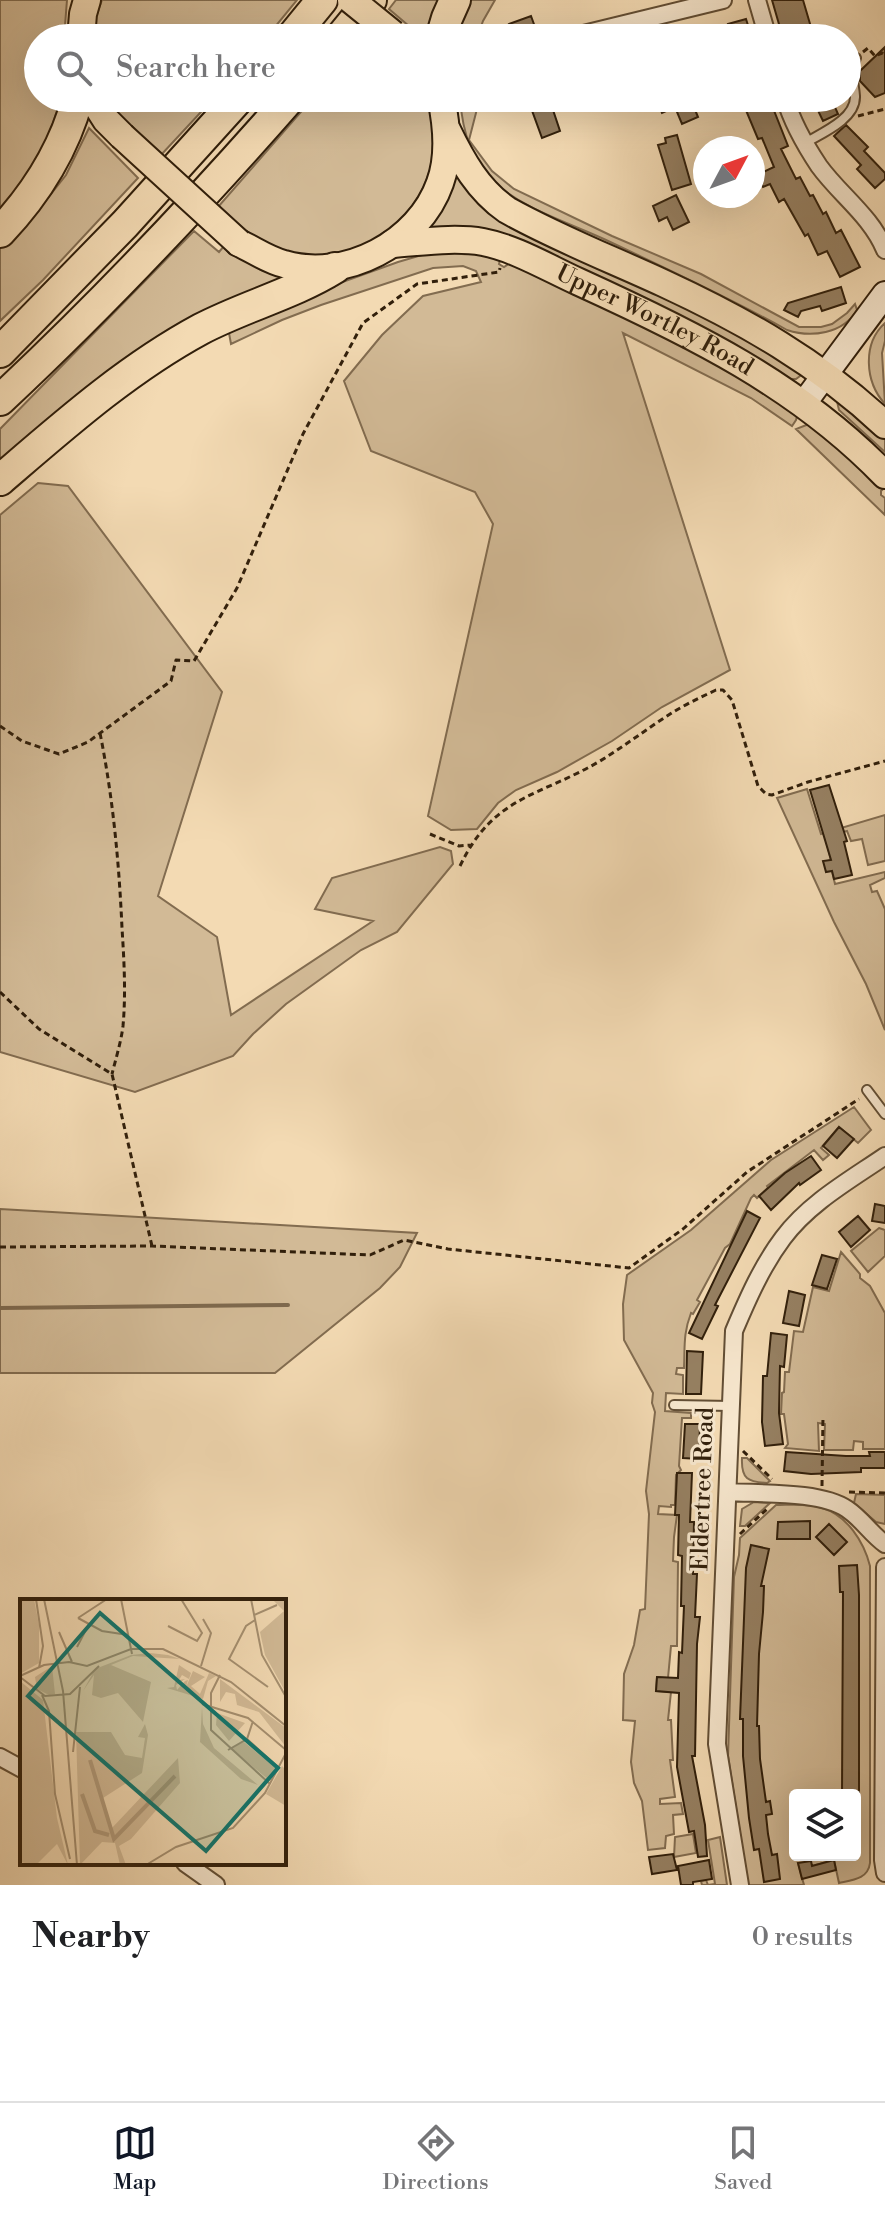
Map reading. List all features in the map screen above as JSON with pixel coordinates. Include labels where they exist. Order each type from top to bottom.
[{"type":"highway","points":[[302,24],[322,0]]},
{"type":"highway","points":[[351,24],[371,0]]},
{"type":"highway","points":[[446,24],[455,0]]},
{"type":"highway","points":[[0,232],[24,207],[57,153],[73,112]]},
{"type":"highway","points":[[0,352],[125,224],[226,112]]},
{"type":"highway","points":[[0,400],[137,266],[278,112]]},
{"type":"highway","points":[[0,480],[68,421],[166,350],[227,316],[314,281],[335,268]]},
{"type":"main road","points":[[351,0],[380,24]]},
{"type":"main road","points":[[101,112],[122,136],[239,243],[285,265],[335,268],[366,258],[392,244],[424,212],[439,185],[446,158],[447,130],[444,112]]},
{"type":"main road","name":"Upper Wortley Road","points":[[447,130],[481,189],[507,210],[724,313],[779,343],[826,375],[885,425]]},
{"type":"main road","name":"Upper Wortley Road","points":[[392,244],[474,241],[497,246],[626,304],[721,350],[804,403],[885,475]]},
{"type":"street","points":[[624,24],[723,0]]},
{"type":"street","points":[[757,0],[764,24]]},
{"type":"street","points":[[791,112],[820,167],[878,228],[885,250]]},
{"type":"street","points":[[804,403],[883,303]]},
{"type":"street","name":"Eldertree Road","points":[[740,1885],[717,1744],[734,1331],[754,1282],[784,1236],[826,1197],[885,1156]]},
{"type":"street","points":[[728,1492],[821,1497],[853,1513],[885,1544]]},
{"type":"street","points":[[885,1567],[885,1873]]},
{"type":"street","points":[[0,1757],[20,1768]]},
{"type":"street","points":[[188,1865],[216,1885]]},
{"type":"lane","points":[[805,143],[849,112]]},
{"type":"lane","points":[[868,1092],[885,1114]]},
{"type":"lane","points":[[674,1405],[731,1406]]},
{"type":"path","points":[[861,54],[868,48],[875,56],[885,55]]},
{"type":"path","points":[[0,726],[22,741],[59,754],[88,742],[171,681],[176,660],[194,661],[237,588],[303,434],[363,323],[417,284],[499,272],[508,250]]},
{"type":"path","points":[[460,866],[471,845],[498,813],[512,803],[599,761],[670,714],[716,690],[723,690],[732,700],[758,786],[766,794],[772,795],[885,761]]},
{"type":"path","points":[[100,733],[111,789],[120,873],[123,958],[123,1028],[112,1074],[152,1246]]},
{"type":"path","points":[[430,834],[459,846],[471,845]]},
{"type":"path","points":[[0,992],[39,1029],[112,1074]]},
{"type":"path","points":[[0,1247],[152,1246],[370,1255],[404,1240],[448,1249],[629,1268],[683,1229],[747,1172],[868,1092]]},
{"type":"path","points":[[823,1416],[822,1490],[829,1491]]},
{"type":"path","points":[[725,1547],[785,1495],[730,1436]]},
{"type":"path","points":[[840,1492],[885,1493]]},
{"type":"shaded area","points":[[0,0],[67,0],[65,24],[24,24],[24,112],[56,112],[43,154],[0,219]]},
{"type":"shaded area","points":[[102,0],[297,0],[277,24],[95,24]]},
{"type":"shaded area","points":[[396,0],[447,0],[440,24],[407,24],[389,9]]},
{"type":"shaded area","points":[[464,0],[495,0],[482,24],[456,24]]},
{"type":"shaded area","points":[[117,112],[201,112],[161,155]]},
{"type":"shaded area","points":[[301,112],[430,112],[434,142],[426,182],[403,217],[368,243],[342,253],[305,256],[264,242],[218,207]]},
{"type":"shaded area","points":[[462,112],[476,112],[469,140],[492,171],[514,189],[701,274],[799,327],[832,324],[855,304],[857,310],[844,324],[826,332],[806,334],[787,330],[675,273],[518,200],[485,173],[473,153],[463,121]]},
{"type":"shaded area","points":[[89,128],[138,178],[43,280],[0,321],[0,247],[43,204],[66,175]]},
{"type":"shaded area","points":[[457,170],[723,321],[804,373],[796,379],[789,379],[589,277],[422,236],[441,210]]},
{"type":"shaded area","points":[[194,231],[219,252],[224,246],[261,270],[289,278],[0,467],[0,429]]},
{"type":"shaded area","points":[[439,250],[498,255],[499,264],[504,267],[510,263],[698,349],[798,413],[792,426],[751,398],[623,333],[730,670],[662,707],[612,741],[557,772],[516,790],[498,803],[477,829],[451,830],[428,816],[493,524],[475,492],[371,451],[344,381],[382,335],[423,296],[481,282],[476,271],[463,266],[433,268],[321,305],[231,344],[229,333],[240,319]]},
{"type":"shaded area","points":[[885,323],[882,353],[885,404],[873,385],[869,363],[872,341]]},
{"type":"shaded area","points":[[836,397],[885,436],[885,452],[839,410]]},
{"type":"shaded area","points":[[809,424],[885,487],[881,495],[885,498],[885,515],[796,429]]},
{"type":"shaded area","points":[[38,483],[68,486],[222,692],[158,896],[217,937],[231,1015],[373,921],[315,909],[332,878],[440,847],[451,851],[453,864],[397,932],[361,950],[286,1004],[233,1056],[135,1092],[0,1052],[0,515]]},
{"type":"shaded area","points":[[807,789],[821,834],[885,815],[885,861],[868,865],[862,839],[851,841],[847,831],[825,837],[831,860],[824,862],[832,871],[835,884],[885,872],[885,878],[870,885],[872,892],[877,891],[885,909],[885,1030],[777,798]]},
{"type":"shaded area","points":[[854,1107],[871,1130],[858,1143],[839,1127],[821,1148],[829,1155],[823,1160],[814,1150],[767,1186],[757,1198],[754,1195],[751,1198],[730,1244],[697,1300],[700,1302],[691,1313],[684,1368],[677,1368],[676,1374],[683,1375],[683,1394],[666,1393],[665,1411],[691,1413],[691,1418],[682,1418],[681,1470],[676,1475],[675,1505],[659,1506],[658,1514],[677,1515],[673,1561],[678,1562],[677,1646],[671,1646],[668,1678],[657,1677],[656,1691],[671,1692],[668,1720],[671,1720],[673,1760],[670,1760],[675,1797],[660,1799],[660,1804],[681,1803],[683,1814],[673,1815],[674,1834],[666,1836],[665,1848],[648,1850],[642,1801],[634,1783],[631,1762],[635,1721],[623,1720],[624,1674],[634,1645],[640,1610],[645,1609],[649,1514],[646,1491],[655,1412],[653,1393],[624,1340],[623,1304],[627,1275],[691,1230],[771,1160]]},
{"type":"shaded area","points":[[0,1209],[417,1233],[400,1267],[380,1288],[275,1373],[0,1373]]},
{"type":"shaded area","points":[[879,1228],[885,1230],[885,1256],[868,1272],[851,1251]]},
{"type":"shaded area","points":[[841,1252],[860,1278],[870,1286],[885,1313],[885,1449],[863,1449],[863,1442],[854,1441],[853,1450],[824,1450],[825,1424],[818,1423],[819,1451],[785,1448],[788,1444],[784,1414],[781,1414],[782,1393],[785,1372],[789,1372],[794,1331],[803,1332],[813,1287],[829,1291]]},
{"type":"shaded area","points":[[742,1458],[747,1458],[770,1481],[747,1478]]},
{"type":"shaded area","points":[[856,1494],[885,1495],[885,1524],[876,1522],[854,1503]]},
{"type":"shaded area","points":[[754,1502],[770,1503],[745,1526],[740,1526],[742,1509]]},
{"type":"shaded area","points":[[776,1505],[811,1505],[831,1512],[847,1523],[867,1557],[870,1566],[870,1863],[863,1876],[854,1880],[839,1883],[834,1861],[861,1861],[861,1789],[789,1789],[789,1861],[830,1861],[812,1866],[798,1863],[804,1885],[748,1885],[728,1756],[734,1577],[740,1538]]},
{"type":"shaded area","points":[[693,1834],[696,1853],[674,1857],[675,1837]]},
{"type":"shaded area","points":[[720,1837],[727,1885],[708,1885],[715,1884],[708,1840]]},
{"type":"building","points":[[772,0],[803,0],[810,24],[779,24]]},
{"type":"building","points":[[531,16],[534,24],[509,24]]},
{"type":"building","points":[[746,19],[748,24],[728,24]]},
{"type":"building","points":[[885,47],[885,93],[875,97],[861,82],[861,70]]},
{"type":"building","points":[[533,112],[554,112],[560,131],[542,138]]},
{"type":"building","points":[[677,112],[696,112],[698,117],[682,124]]},
{"type":"building","points":[[747,112],[775,112],[788,146],[781,149],[796,179],[800,177],[823,214],[826,212],[836,233],[841,230],[860,267],[840,277],[827,251],[818,255],[784,199],[779,202],[770,184],[765,186],[765,171],[774,167],[765,145],[765,136],[757,136]]},
{"type":"building","points":[[819,112],[837,112],[838,114],[823,121]]},
{"type":"building","points":[[846,125],[868,147],[864,151],[885,173],[885,179],[875,188],[857,169],[861,165],[834,136]]},
{"type":"building","points":[[677,135],[691,184],[672,190],[658,145],[666,143],[665,138]]},
{"type":"building","points":[[676,195],[689,222],[673,230],[667,217],[659,221],[653,206]]},
{"type":"building","points":[[841,287],[846,303],[822,311],[820,306],[801,311],[798,317],[784,310],[788,303]]},
{"type":"building","points":[[829,785],[847,841],[844,842],[852,875],[834,879],[832,871],[826,872],[823,861],[831,860],[810,790]]},
{"type":"building","points":[[839,1127],[854,1139],[837,1158],[823,1146]]},
{"type":"building","points":[[811,1156],[821,1170],[799,1183],[771,1210],[759,1196]]},
{"type":"building","points":[[875,1204],[885,1206],[885,1223],[872,1221]]},
{"type":"building","points":[[747,1211],[760,1218],[715,1305],[718,1306],[702,1339],[689,1333]]},
{"type":"building","points":[[858,1216],[870,1230],[851,1247],[839,1232]]},
{"type":"building","points":[[822,1255],[837,1259],[827,1289],[812,1285]]},
{"type":"building","points":[[789,1291],[805,1295],[799,1326],[783,1323]]},
{"type":"building","points":[[771,1333],[787,1335],[784,1367],[780,1366],[779,1413],[783,1444],[765,1446],[763,1376],[767,1376]]},
{"type":"building","points":[[687,1351],[703,1352],[701,1394],[686,1394]]},
{"type":"building","points":[[685,1424],[700,1424],[699,1459],[683,1458]]},
{"type":"building","points":[[786,1452],[870,1456],[869,1452],[885,1452],[885,1468],[811,1474],[784,1471]]},
{"type":"building","points":[[677,1473],[692,1473],[690,1522],[694,1522],[693,1574],[697,1574],[695,1617],[700,1617],[695,1756],[692,1756],[705,1825],[707,1856],[698,1857],[694,1831],[689,1832],[677,1767],[679,1693],[656,1691],[657,1677],[678,1678],[679,1652],[682,1653],[684,1606],[681,1606],[682,1556],[678,1555],[679,1515],[675,1515]]},
{"type":"building","points":[[810,1521],[810,1539],[777,1539],[778,1522]]},
{"type":"building","points":[[829,1524],[847,1542],[834,1555],[816,1537]]},
{"type":"building","points":[[751,1545],[769,1549],[761,1586],[764,1586],[757,1726],[766,1802],[770,1801],[772,1814],[766,1815],[768,1834],[772,1855],[777,1854],[780,1879],[764,1882],[759,1849],[754,1850],[749,1818],[743,1719],[740,1719],[746,1568]]},
{"type":"building","points":[[857,1565],[859,1789],[842,1789],[843,1592],[840,1592],[839,1566]]},
{"type":"building","points":[[673,1854],[677,1870],[652,1874],[649,1857]]},
{"type":"building","points":[[709,1860],[712,1879],[681,1885],[678,1866]]},
{"type":"building","points":[[811,1861],[812,1866],[834,1861],[836,1870],[802,1879],[798,1863]]},
{"type":"waterway","points":[[0,1308],[288,1305]]}]
